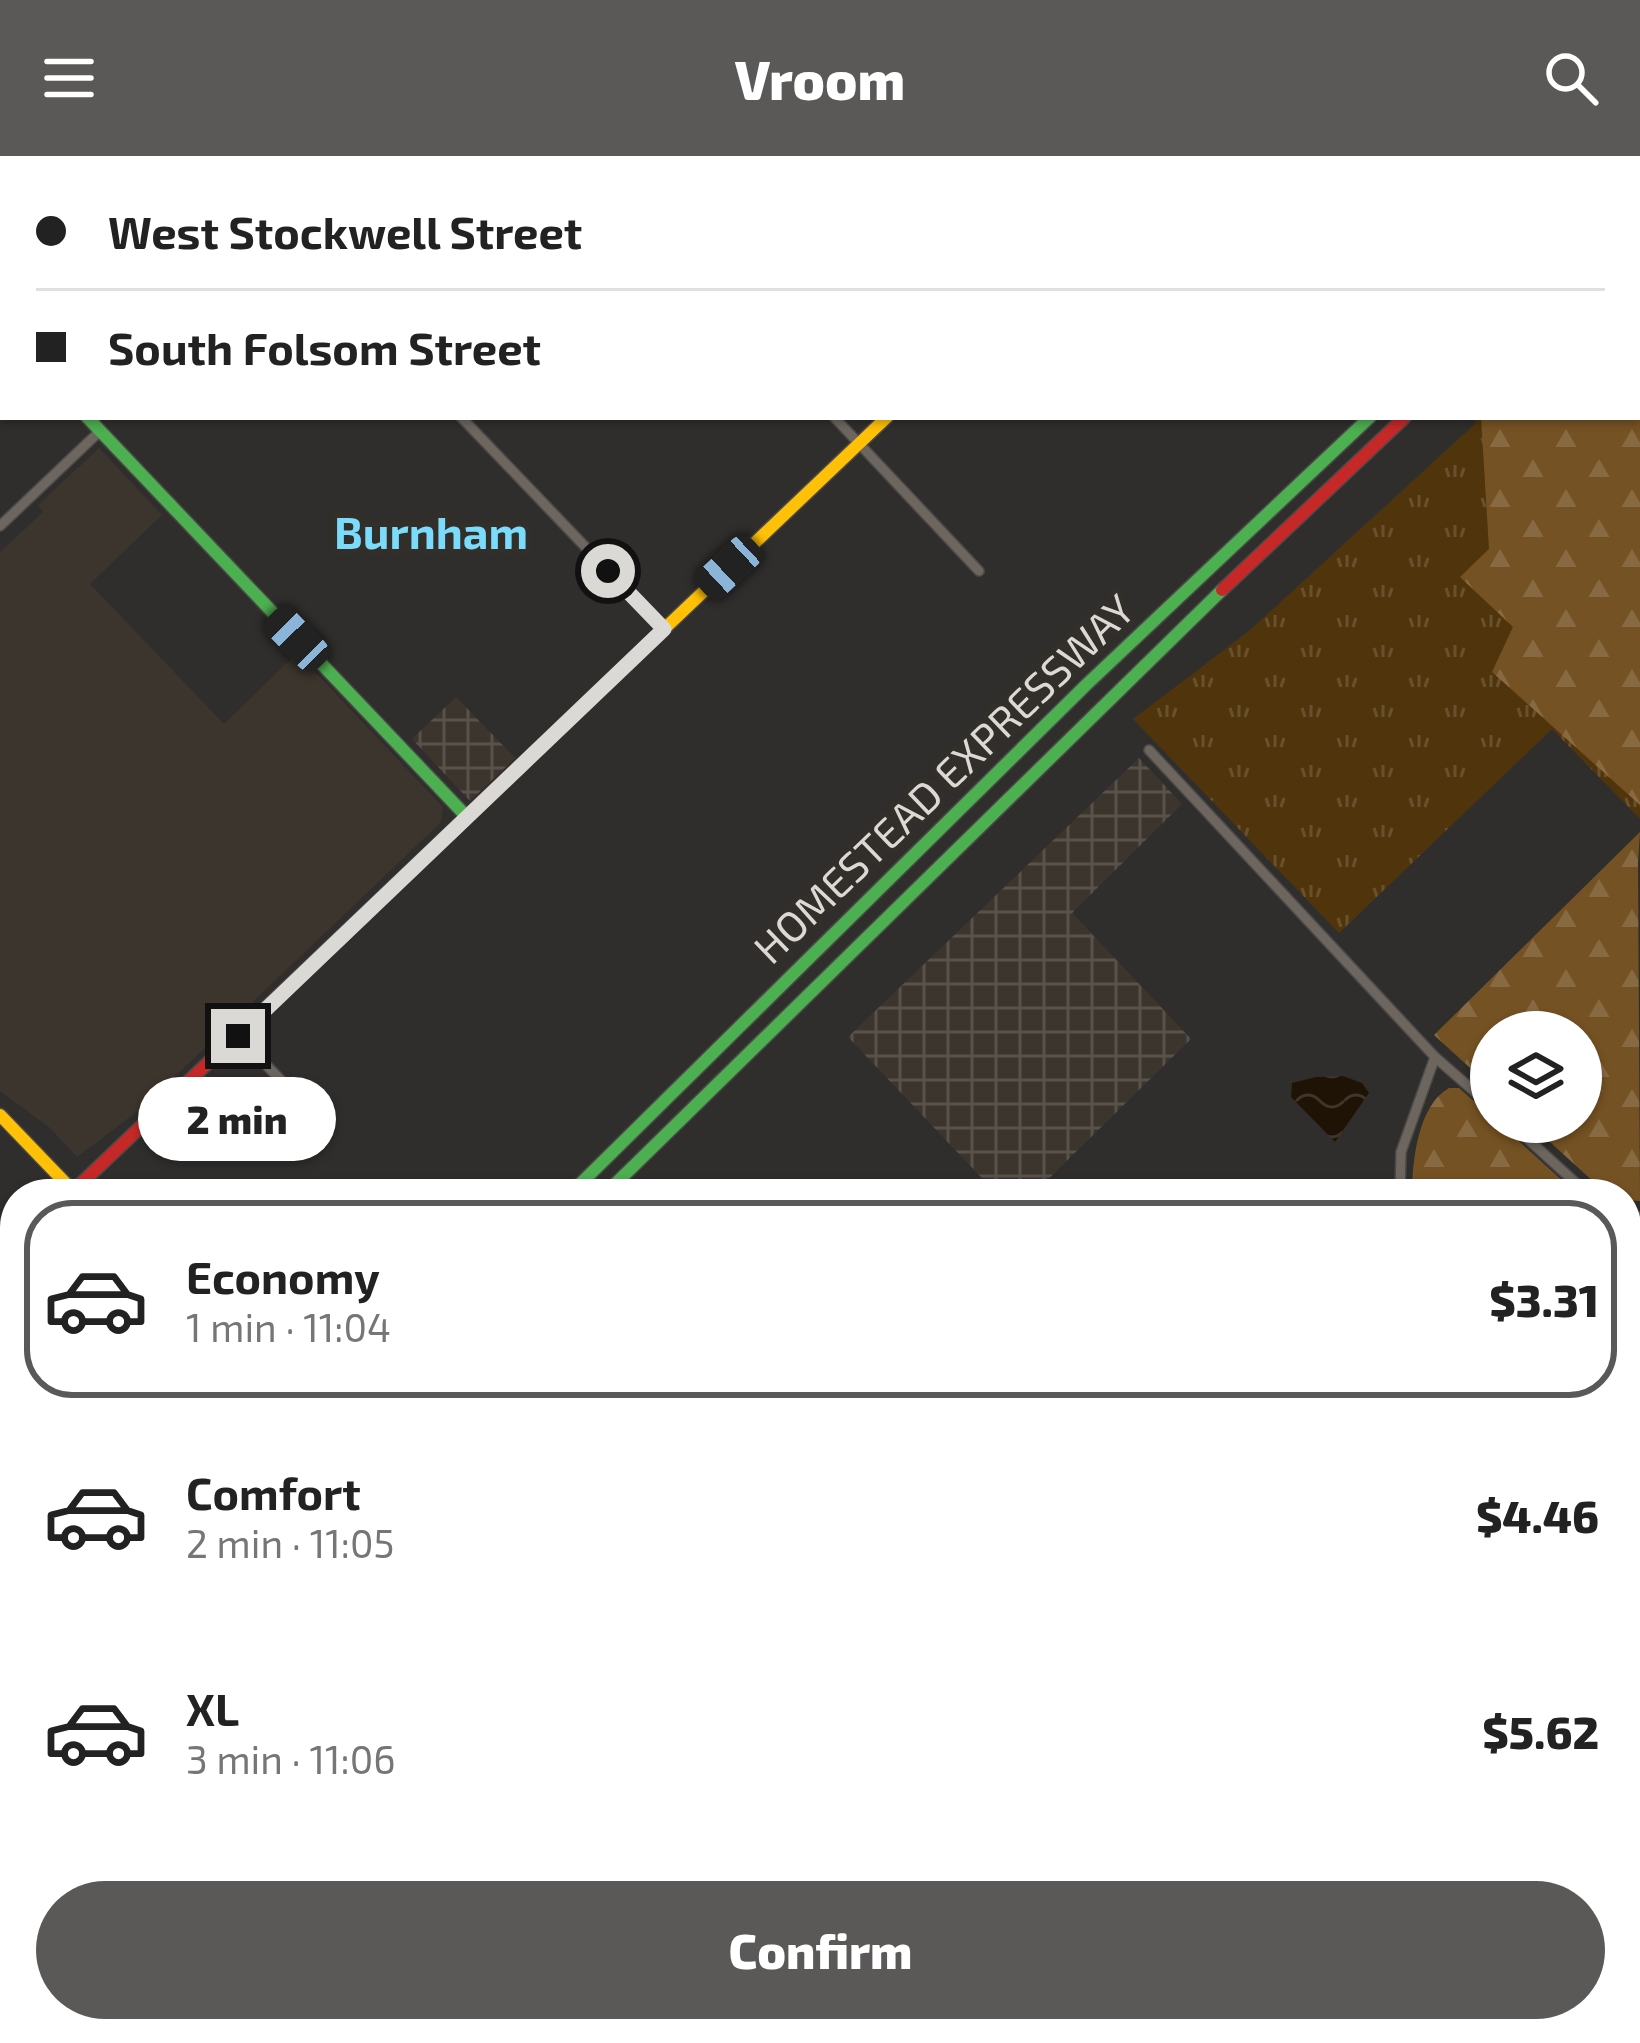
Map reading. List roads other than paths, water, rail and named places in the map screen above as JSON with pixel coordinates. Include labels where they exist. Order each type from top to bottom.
[{"type":"main road","points":[[90,420],[466,818]]},
{"type":"main road","points":[[89,1179],[884,420]]},
{"type":"main road","name":"HOMESTEAD EXPRESSWAY","points":[[585,1179],[1086,685],[1367,420]]},
{"type":"main road","name":"HOMESTEAD EXPRESSWAY","points":[[620,1179],[1103,704],[1403,420]]},
{"type":"main road","points":[[0,1115],[61,1179]]},
{"type":"street","points":[[464,420],[664,629]]},
{"type":"street","points":[[837,420],[979,571]]},
{"type":"street","points":[[0,526],[100,431]]},
{"type":"street","points":[[1149,750],[1435,1057],[1470,1088]]},
{"type":"street","points":[[238,1036],[309,1109]]},
{"type":"street","points":[[1400,1179],[1401,1152],[1435,1057]]},
{"type":"street","points":[[1532,1143],[1572,1179]]},
{"type":"water","points":[[1343,1076],[1362,1083],[1369,1093],[1335,1142],[1291,1097],[1292,1083]]},
{"type":"district","name":"Burnham","points":[[431,533]]}]
